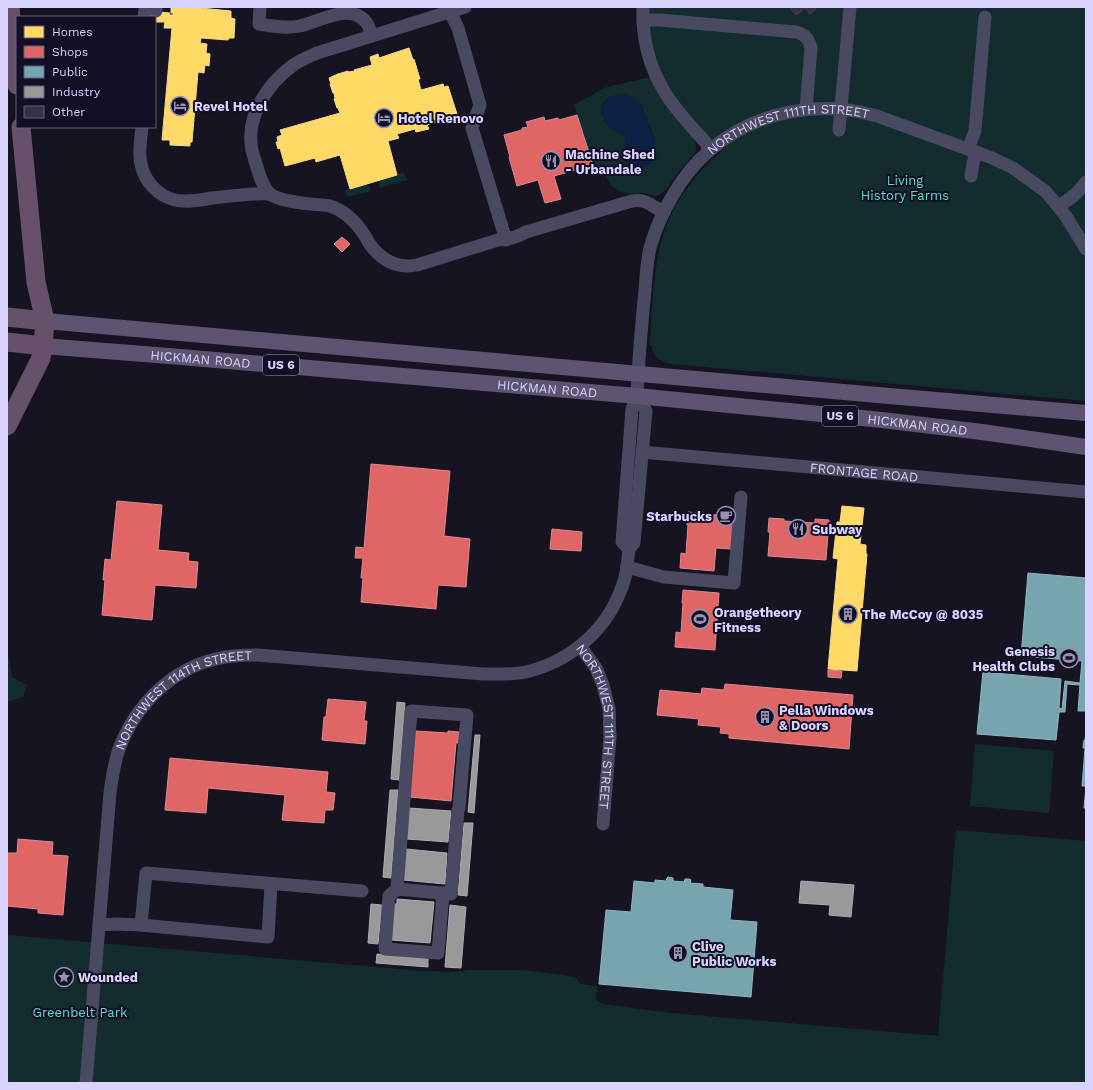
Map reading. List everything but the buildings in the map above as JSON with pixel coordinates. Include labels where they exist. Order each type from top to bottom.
[{"type":"highway","points":[[10,7],[16,74]]},
{"type":"highway","points":[[7,426],[41,358],[45,321],[36,282],[21,128]]},
{"type":"highway","name":"HICKMAN ROAD","points":[[7,317],[45,321]]},
{"type":"highway","name":"HICKMAN ROAD","points":[[7,342],[43,346]]},
{"type":"main road","name":"HICKMAN ROAD","points":[[45,321],[638,375],[1086,413]]},
{"type":"main road","name":"HICKMAN ROAD","points":[[43,346],[189,357],[637,396],[882,420],[982,432],[1086,447]]},
{"type":"street","points":[[260,7],[259,24],[288,27],[303,25],[342,11],[350,11],[360,15],[364,19],[368,24],[372,36]]},
{"type":"street","points":[[270,194],[259,174],[251,144],[251,132],[256,112],[264,97],[283,74],[293,65],[317,53],[465,7]]},
{"type":"street","points":[[643,7],[643,24],[647,48],[654,70],[664,91],[707,144],[708,151]]},
{"type":"street","points":[[839,130],[850,7]]},
{"type":"street","points":[[450,12],[458,28],[480,105],[472,128],[506,240]]},
{"type":"street","points":[[971,176],[985,17]]},
{"type":"street","points":[[643,24],[649,20],[660,20],[796,32],[802,34],[809,41],[811,48],[806,109]]},
{"type":"street","name":"NORTHWEST 111TH STREET","points":[[629,550],[622,542],[632,409],[637,396],[647,262],[650,248],[664,212],[682,180],[708,151],[728,137],[755,122],[784,113],[806,109],[820,108],[863,112],[877,116],[973,150],[1013,168],[1045,191],[1068,218],[1086,249]]},
{"type":"street","points":[[142,128],[140,163],[142,171],[153,188],[165,197],[175,200],[188,201],[255,193],[270,194],[284,200],[335,208],[357,225],[370,244],[380,255],[396,265],[417,265],[498,240],[515,238],[526,232],[639,200],[645,201],[664,212]]},
{"type":"street","points":[[1058,206],[1074,195],[1086,182]]},
{"type":"street","name":"NORTHWEST 111TH STREET","points":[[602,824],[610,737],[609,708],[603,685],[596,668],[580,646],[592,637],[618,599],[624,582],[629,550],[634,543],[646,411],[637,396]]},
{"type":"street","name":"FRONTAGE ROAD","points":[[642,452],[1086,492]]},
{"type":"street","points":[[627,567],[664,577],[734,583],[741,497]]},
{"type":"street","name":"NORTHWEST 114TH STREET","points":[[86,1083],[110,793],[114,768],[126,733],[136,716],[146,703],[168,681],[188,669],[216,658],[258,655],[483,674],[506,674],[540,668],[567,655],[580,646]]},
{"type":"street","points":[[397,890],[411,711],[467,715],[451,894],[443,893],[397,890],[389,896],[385,949],[438,953],[443,893]]},
{"type":"street","points":[[141,925],[146,873],[362,890]]},
{"type":"street","points":[[99,925],[141,925],[268,937],[271,884]]},
{"type":"green space","name":"Living History Farms","points":[[649,7],[1086,7],[1086,401],[671,364],[658,358],[652,350],[652,346],[650,346],[650,342],[655,273],[663,236],[681,196],[699,173],[721,152],[686,112],[664,79],[658,64],[650,34]]},
{"type":"green space","points":[[650,77],[672,114],[694,139],[696,146],[695,153],[680,170],[667,189],[659,195],[656,196],[642,193],[630,194],[621,192],[613,187],[605,175],[594,170],[574,105],[604,88]],"holes":[[[616,95],[623,95],[633,98],[642,105],[647,122],[652,131],[656,148],[656,154],[650,163],[632,168],[625,158],[626,138],[610,128],[605,122],[602,114],[602,106],[607,99]]]},
{"type":"green space","points":[[404,172],[407,180],[380,188],[378,180]]},
{"type":"green space","points":[[368,183],[371,191],[347,197],[345,190]]},
{"type":"green space","points":[[9,657],[12,677],[27,685],[23,697],[7,702],[7,658]]},
{"type":"green space","points":[[975,744],[1054,751],[1049,813],[970,806]]},
{"type":"green space","name":"Greenbelt Park","points":[[956,830],[1086,841],[1086,1083],[7,1083],[7,935],[422,971],[452,972],[470,970],[524,970],[576,977],[580,984],[597,986],[596,1000],[603,1004],[671,1013],[938,1036]]},
{"type":"water","points":[[619,94],[631,96],[641,106],[648,121],[647,123],[656,146],[654,158],[647,166],[642,168],[633,168],[629,165],[625,157],[626,138],[610,128],[603,117],[602,107],[604,103],[613,96]]},
{"type":"place","name":"Revel Hotel","points":[[180,106]]},
{"type":"place","name":"Hotel Renovo","points":[[384,118]]},
{"type":"place","name":"Machine Shed - Urbandale","points":[[551,161]]},
{"type":"place","name":"Starbucks","points":[[726,516]]},
{"type":"place","name":"Subway","points":[[798,529]]},
{"type":"place","name":"The McCoy @ 8035","points":[[848,614]]},
{"type":"place","name":"Orangetheory Fitness","points":[[700,619]]},
{"type":"place","name":"Genesis Health Clubs","points":[[1069,658]]},
{"type":"place","name":"Pella Windows & Doors","points":[[765,717]]},
{"type":"place","name":"Clive Public Works","points":[[678,953]]},
{"type":"place","name":"Wounded","points":[[64,977]]}]
